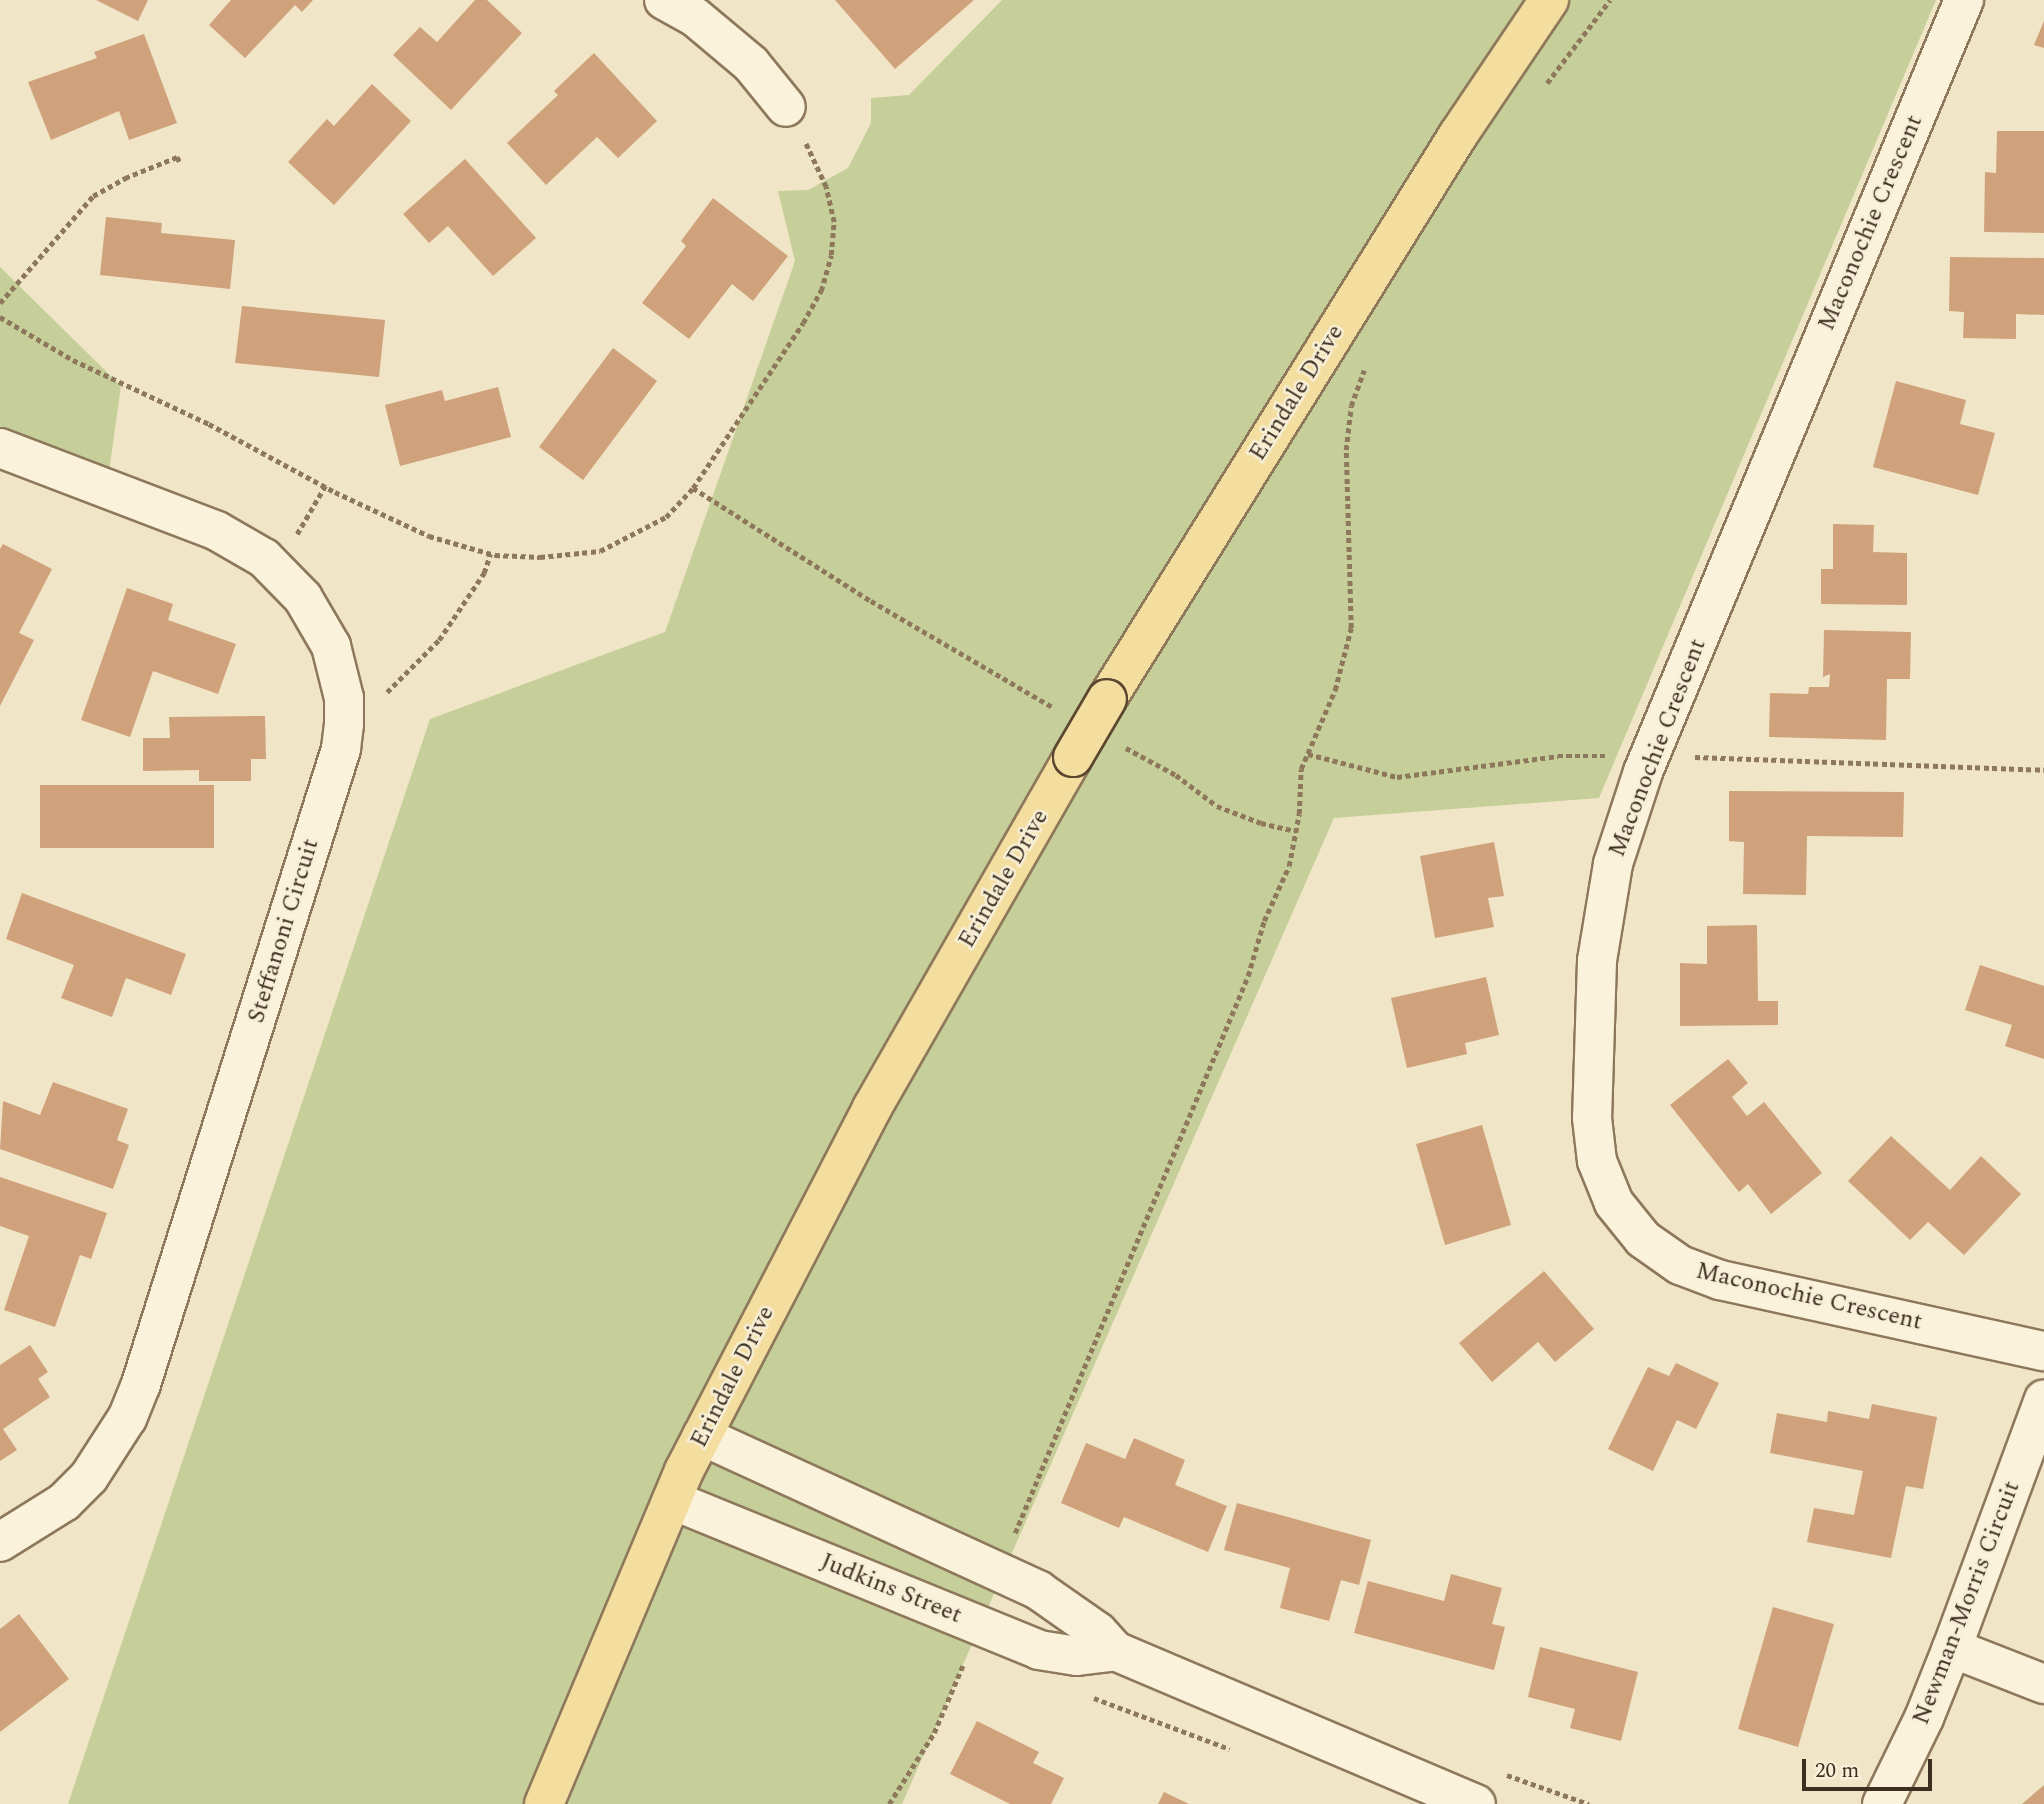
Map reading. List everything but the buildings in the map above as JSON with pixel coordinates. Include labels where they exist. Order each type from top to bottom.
[{"type":"main road","name":"Erindale Drive","points":[[544,1804],[672,1500],[702,1436],[872,1108],[1107,699],[1458,135],[1549,0]]},
{"type":"street","points":[[664,0],[695,17],[751,64],[786,107]]},
{"type":"street","name":"Maconochie Crescent","points":[[1964,0],[1650,755],[1613,864],[1597,961],[1592,1118],[1597,1161],[1614,1203],[1643,1239],[1680,1265],[1720,1280],[2044,1351]]},
{"type":"street","name":"Steffanoni Circuit","points":[[0,448],[217,531],[264,558],[303,598],[331,646],[344,698],[341,749],[146,1371],[127,1418],[89,1477],[64,1502],[0,1542]]},
{"type":"street","name":"Newman-Morris Circuit","points":[[1882,1804],[1924,1718],[1952,1648],[2044,1399]]},
{"type":"street","points":[[702,1436],[1038,1590],[1098,1633],[1115,1651],[1476,1804]]},
{"type":"street","name":"Judkins Street","points":[[672,1500],[1039,1650],[1077,1656],[1115,1651]]},
{"type":"street","points":[[1952,1648],[2044,1684]]},
{"type":"path","points":[[1539,94],[1610,0]]},
{"type":"path","points":[[0,317],[73,359],[209,424],[325,486],[429,536],[489,554],[540,557],[600,551],[666,517],[693,488],[803,323],[821,291],[831,255],[834,222],[826,187],[786,107]]},
{"type":"path","points":[[0,303],[93,196],[125,177],[177,157],[180,162]]},
{"type":"path","points":[[998,1572],[1248,976],[1264,921],[1289,866],[1299,814],[1301,769],[1335,690],[1351,628],[1346,450],[1351,406],[1367,361]]},
{"type":"path","points":[[273,566],[289,547],[325,486]]},
{"type":"path","points":[[693,488],[871,601],[1059,711]]},
{"type":"path","points":[[380,699],[439,640],[484,573],[489,554]]},
{"type":"path","points":[[1118,743],[1176,775],[1217,806],[1261,823],[1295,831]]},
{"type":"path","points":[[1307,754],[1397,777],[1558,756],[1650,755],[2044,770]]},
{"type":"path","points":[[890,1804],[934,1733],[978,1625]]},
{"type":"path","points":[[1083,1694],[1236,1751]]},
{"type":"green space","points":[[1002,0],[1936,0],[1599,798],[1334,818],[902,1804],[68,1804],[430,719],[665,632],[795,261],[778,191],[808,190],[848,168],[871,123],[871,98],[909,95]]},
{"type":"green space","points":[[0,267],[121,386],[109,472],[0,453]]}]
